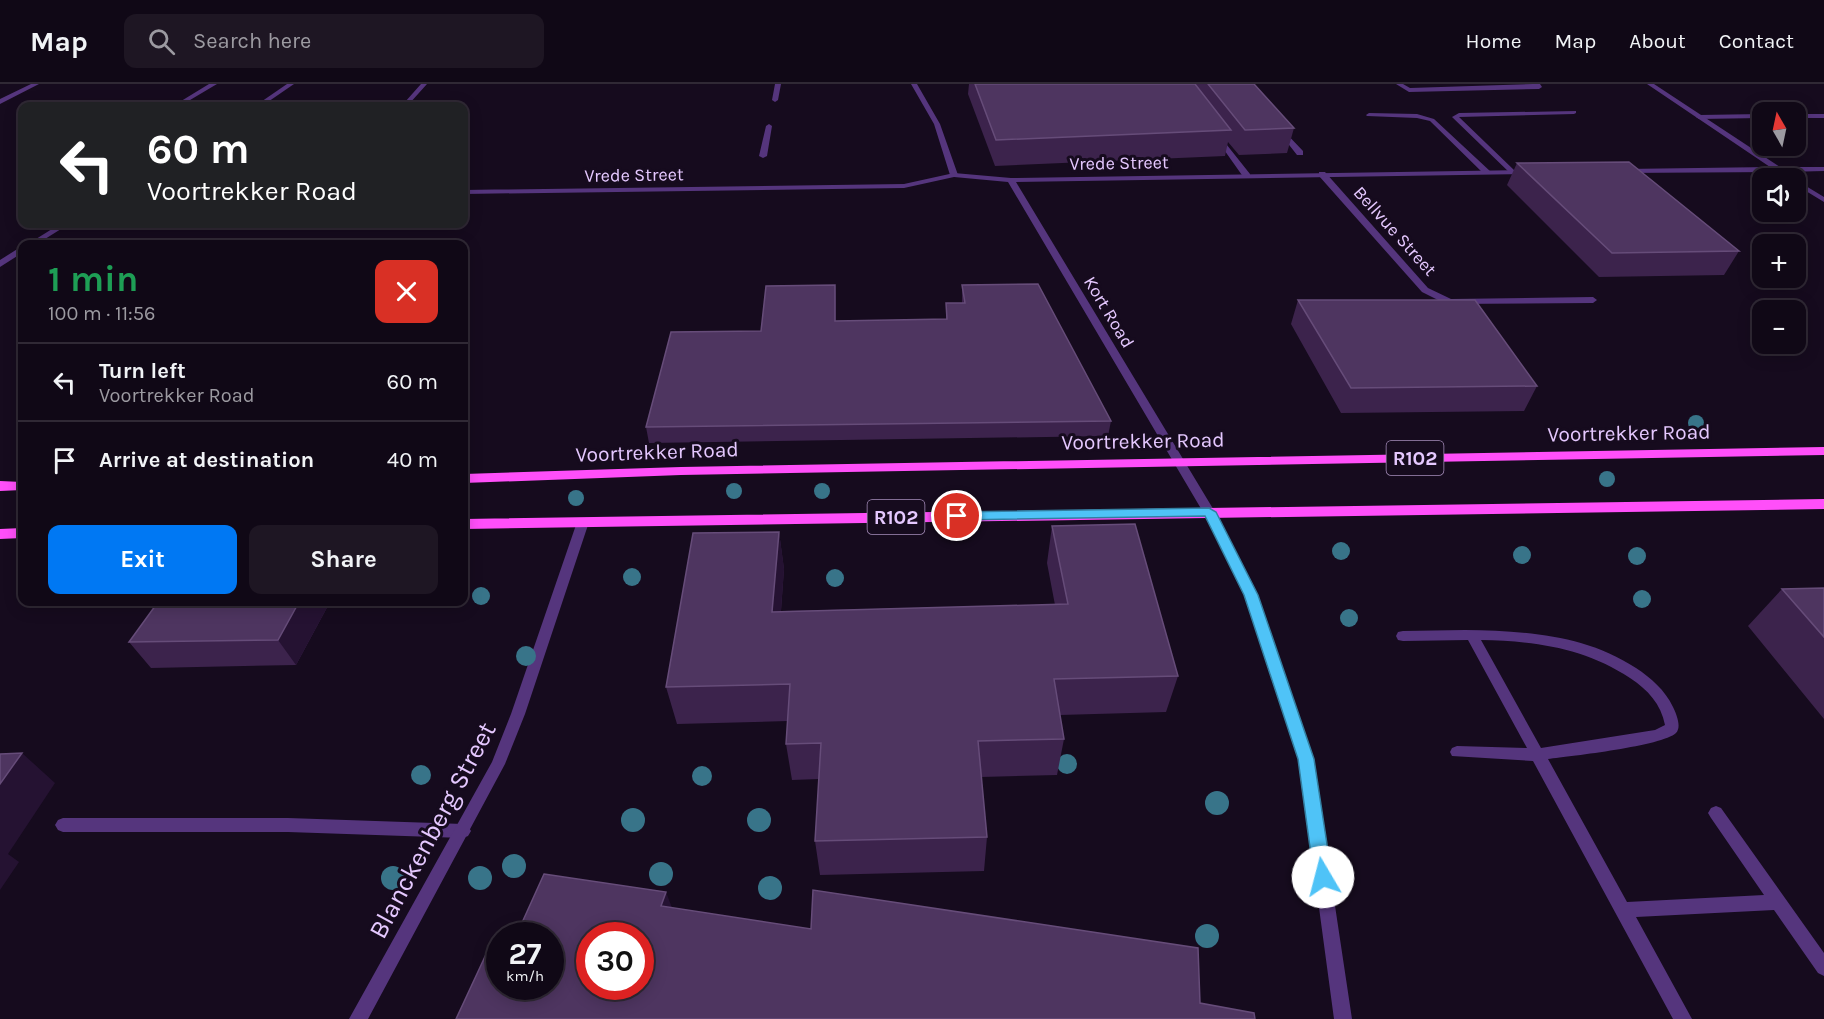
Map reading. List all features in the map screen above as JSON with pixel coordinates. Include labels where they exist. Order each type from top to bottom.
[{"type":"main road","name":"Voortrekker Road","points":[[468,479],[693,471],[1178,461],[1824,451]]},
{"type":"main road","points":[[0,486],[18,486]]},
{"type":"main road","name":"R102","points":[[468,524],[1824,504]]},
{"type":"main road","points":[[0,534],[18,533]]},
{"type":"street","points":[[0,102],[36,84]]},
{"type":"street","points":[[183,102],[214,84]]},
{"type":"street","points":[[264,102],[291,84]]},
{"type":"street","points":[[408,102],[424,84]]},
{"type":"street","points":[[775,99],[778,84]]},
{"type":"street","points":[[914,84],[937,124],[954,175]]},
{"type":"street","points":[[1399,84],[1409,90],[1539,87],[1536,84]]},
{"type":"street","points":[[1650,84],[1775,168]]},
{"type":"street","points":[[1511,172],[1456,119],[1457,116],[1574,112]]},
{"type":"street","points":[[1368,115],[1417,116],[1432,120],[1487,172]]},
{"type":"street","points":[[1699,117],[1752,116]]},
{"type":"street","points":[[1806,116],[1824,116]]},
{"type":"street","points":[[1275,125],[1300,153]]},
{"type":"street","points":[[763,156],[769,126]]},
{"type":"street","points":[[1211,127],[1247,176]]},
{"type":"street","points":[[1615,171],[1752,169]]},
{"type":"street","points":[[1806,169],[1824,169]]},
{"type":"street","name":"Vrede Street","points":[[468,192],[904,186],[954,175],[1011,180],[1534,172]]},
{"type":"street","name":"Bellvue Street","points":[[1322,174],[1425,290],[1440,299],[1462,302],[1593,300]]},
{"type":"street","name":"Kort Road","points":[[1011,180],[1209,512],[1251,595],[1306,759],[1343,1019]]},
{"type":"street","points":[[1806,189],[1824,201]]},
{"type":"street","points":[[39,240],[59,228]]},
{"type":"street","points":[[0,264],[18,253]]},
{"type":"street","name":"Blanckenberg Street","points":[[358,1019],[498,764],[518,714],[583,522]]},
{"type":"street","points":[[1403,636],[1534,638],[1591,650],[1632,671],[1649,684],[1668,706],[1672,728],[1658,736],[1536,755],[1457,752]]},
{"type":"street","points":[[1472,636],[1683,1019]]},
{"type":"street","points":[[1716,813],[1824,968]]},
{"type":"street","points":[[63,825],[288,825],[463,831]]},
{"type":"street","points":[[1623,910],[1778,902]]},
{"type":"building","points":[[975,84],[1195,84],[1231,130],[996,140]]},
{"type":"building","points":[[1208,84],[1254,84],[1294,128],[1245,130]]},
{"type":"building","points":[[1629,162],[1739,251],[1612,253],[1517,163]]},
{"type":"building","points":[[1038,284],[1111,421],[646,427],[671,332],[761,331],[766,286],[835,285],[835,321],[947,319],[946,303],[965,303],[962,285]]},
{"type":"building","points":[[1298,300],[1475,300],[1537,386],[1351,388]]},
{"type":"building","points":[[1135,524],[1178,676],[1054,679],[1064,739],[978,741],[987,837],[815,841],[821,743],[786,744],[790,684],[666,687],[693,533],[779,532],[772,612],[1068,604],[1052,526]]},
{"type":"building","points":[[1824,588],[1824,637],[1782,589]]},
{"type":"building","points":[[155,606],[297,606],[278,640],[129,642]]},
{"type":"building","points":[[22,753],[0,784],[0,754]]},
{"type":"building","points":[[544,874],[666,892],[661,906],[811,929],[813,890],[1198,948],[1200,1003],[1254,1013],[1255,1019],[456,1019],[486,954],[486,1000],[564,1000],[564,922],[522,922]]},
{"type":"route","points":[[957,516],[1209,512],[1231,551],[1251,595],[1306,759],[1323,877]]}]
